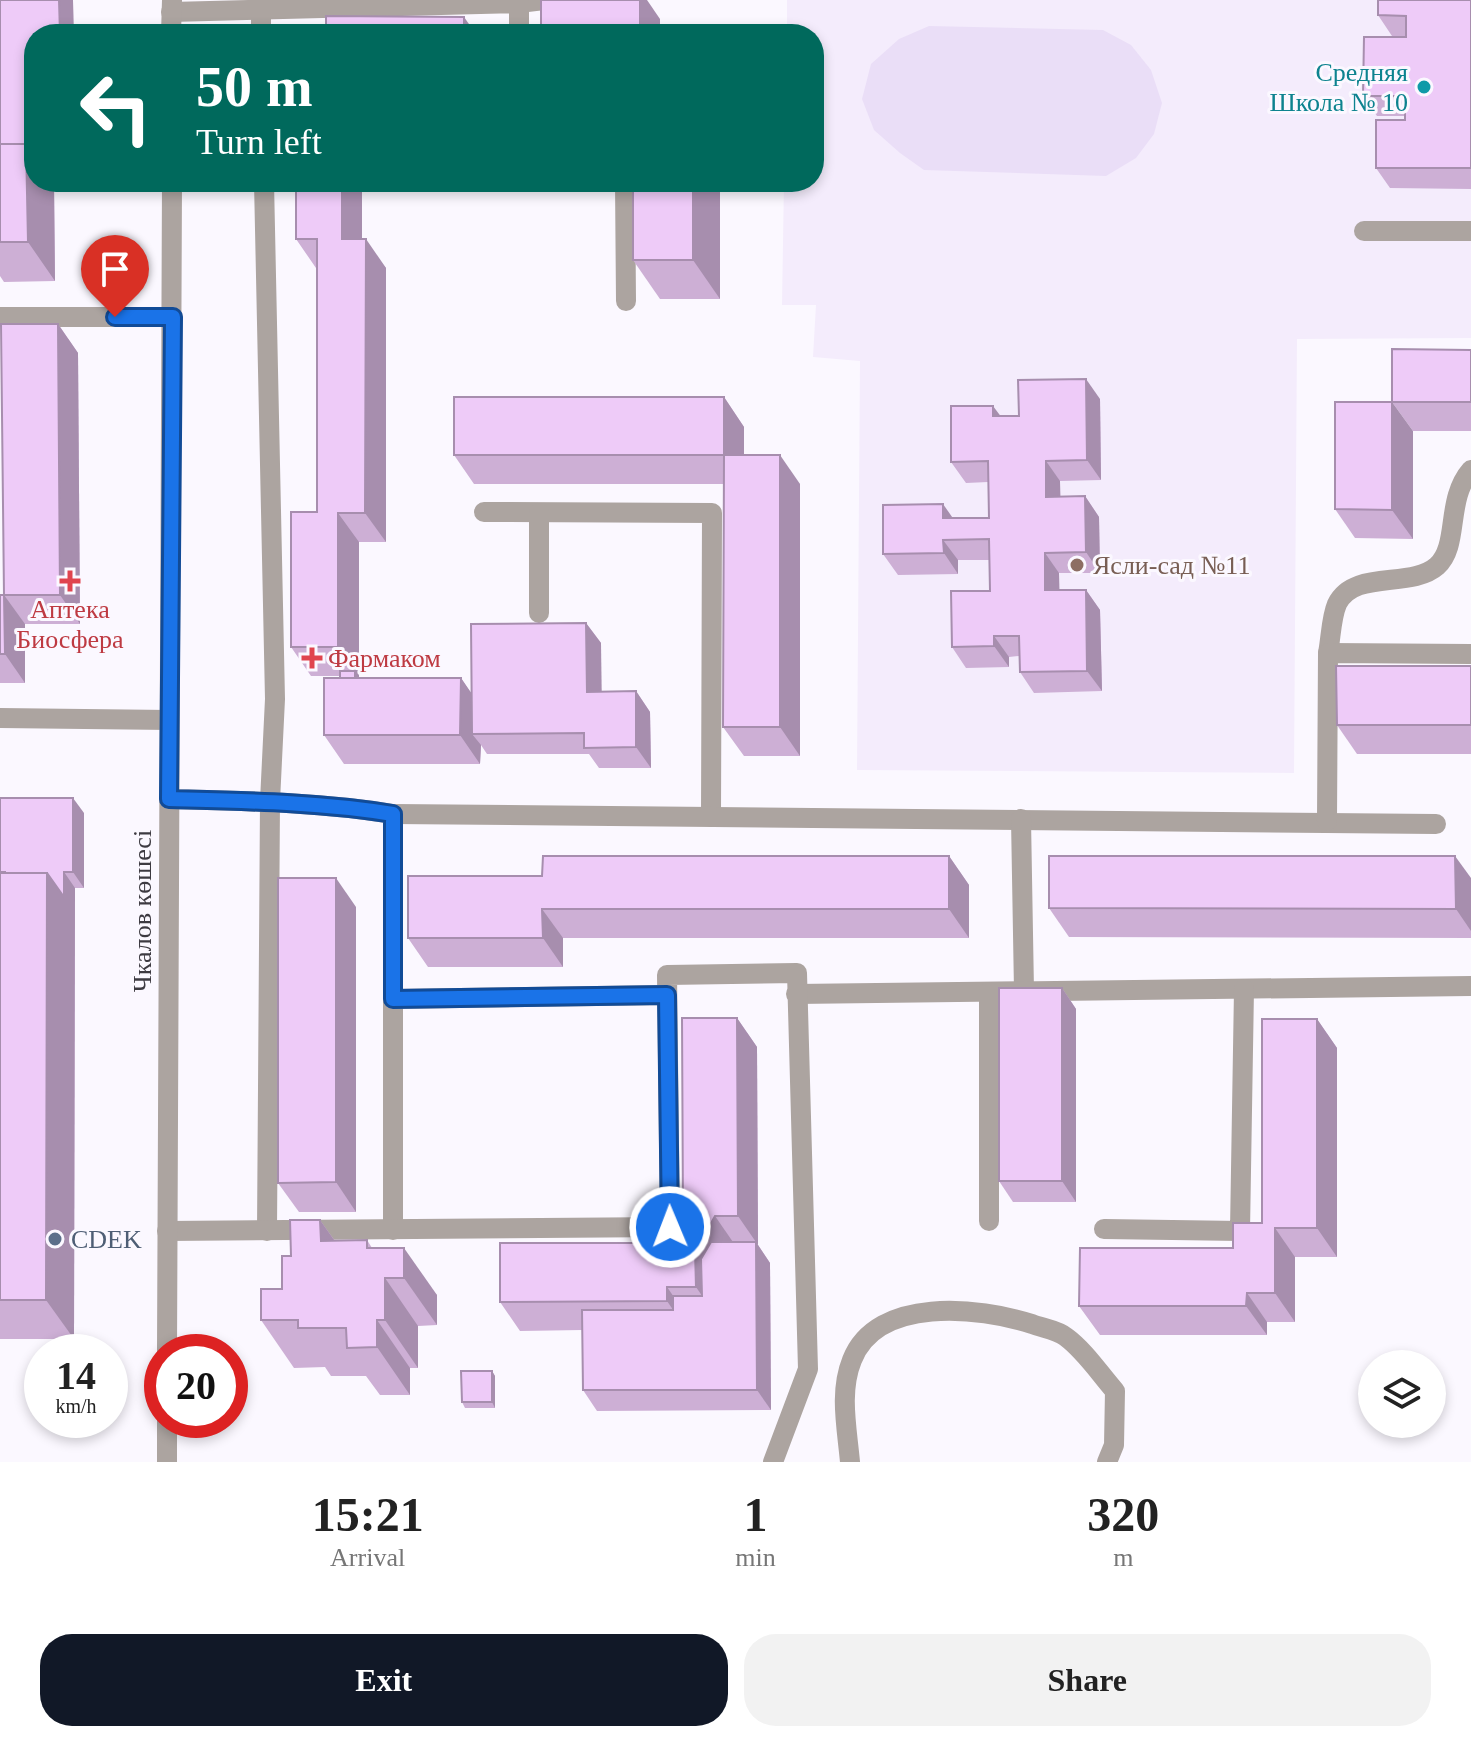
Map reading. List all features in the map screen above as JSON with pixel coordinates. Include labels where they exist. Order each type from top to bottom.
[{"type":"street","points":[[171,6],[261,11],[544,0]]},
{"type":"street","points":[[519,2],[519,24]]},
{"type":"street","points":[[261,11],[261,24]]},
{"type":"street","name":"Чкалов көшесі","points":[[167,1334],[172,192]]},
{"type":"street","points":[[264,192],[275,699],[270,801],[267,1231]]},
{"type":"street","points":[[625,192],[626,301]]},
{"type":"street","points":[[1364,231],[1471,231]]},
{"type":"street","points":[[0,317],[173,317]]},
{"type":"street","points":[[1327,821],[1328,653],[1337,605],[1347,592],[1365,583],[1407,579],[1437,566],[1451,541],[1452,513],[1461,482],[1471,470]]},
{"type":"street","points":[[484,512],[712,513],[711,817]]},
{"type":"street","points":[[539,513],[539,613]]},
{"type":"street","points":[[1328,653],[1471,654]]},
{"type":"street","points":[[0,718],[169,720]]},
{"type":"street","points":[[169,799],[270,801],[393,814],[1436,824]]},
{"type":"street","points":[[393,814],[393,1230]]},
{"type":"street","points":[[1021,819],[1024,991]]},
{"type":"street","points":[[167,1231],[670,1227],[667,975],[797,973],[808,1369],[773,1462]]},
{"type":"street","points":[[796,994],[1471,986]]},
{"type":"street","points":[[1104,1229],[1240,1231],[1244,989]]},
{"type":"street","points":[[989,992],[989,1221]]},
{"type":"street","points":[[393,999],[667,995]]},
{"type":"street","points":[[850,1462],[844,1388],[852,1358],[868,1333],[904,1316],[958,1310],[1011,1317],[1065,1335],[1115,1391],[1114,1445],[1107,1462]]},
{"type":"street","points":[[167,1438],[167,1462]]},
{"type":"shaded area","points":[[787,0],[1471,0],[1471,338],[1297,339],[1294,773],[857,770],[860,361],[813,357],[816,305],[782,305],[784,192],[824,192],[824,24],[787,24]]},
{"type":"shaded area","points":[[929,26],[1103,30],[1131,45],[1151,70],[1162,103],[1154,134],[1136,158],[1106,176],[924,170],[874,130],[862,99],[871,64],[899,39]]},
{"type":"building","points":[[0,0],[59,0],[60,24],[24,24],[24,144],[0,144]]},
{"type":"building","points":[[541,0],[640,0],[640,24],[541,24]]},
{"type":"building","name":"Средняя Школа № 10","points":[[1378,0],[1471,0],[1471,168],[1376,168],[1376,120],[1405,120],[1405,96],[1363,96],[1364,37],[1406,37],[1406,16],[1378,15]]},
{"type":"building","points":[[326,16],[464,17],[464,24],[326,24]]},
{"type":"building","points":[[0,144],[24,144],[28,242],[0,242]]},
{"type":"building","points":[[296,192],[342,192],[342,239],[366,239],[365,513],[338,513],[338,647],[291,647],[291,512],[317,512],[317,239],[296,239]]},
{"type":"building","points":[[633,192],[693,192],[693,260],[633,260]]},
{"type":"building","points":[[1,324],[58,324],[60,595],[4,595]]},
{"type":"building","points":[[1392,349],[1471,350],[1471,402],[1392,402]]},
{"type":"building","points":[[1086,379],[1087,460],[1046,461],[1046,497],[1085,496],[1086,552],[1045,553],[1045,590],[1086,590],[1087,671],[1020,672],[1019,636],[994,636],[994,646],[952,647],[951,591],[990,591],[989,539],[943,540],[944,553],[883,554],[883,505],[943,504],[943,518],[989,518],[988,461],[951,462],[951,406],[993,406],[993,416],[1019,416],[1018,380]]},
{"type":"building","points":[[454,397],[724,397],[724,455],[454,455]]},
{"type":"building","points":[[1335,402],[1392,402],[1392,510],[1335,509]]},
{"type":"building","points":[[724,455],[780,455],[780,727],[723,727]]},
{"type":"building","points":[[0,595],[4,595],[5,654],[0,654]]},
{"type":"building","points":[[586,623],[587,692],[636,691],[636,747],[584,748],[584,733],[472,734],[471,624]]},
{"type":"building","points":[[1336,666],[1471,666],[1471,725],[1337,725]]},
{"type":"building","points":[[340,671],[355,671],[355,678],[340,678]]},
{"type":"building","points":[[324,678],[461,678],[460,735],[324,735]]},
{"type":"building","points":[[0,798],[73,798],[73,872],[64,872],[64,897],[47,873],[0,872]]},
{"type":"building","points":[[543,856],[949,856],[949,909],[542,909],[543,938],[408,938],[408,876],[542,876]]},
{"type":"building","points":[[1049,856],[1455,856],[1456,909],[1049,908]]},
{"type":"building","points":[[0,873],[47,873],[46,1300],[0,1300]]},
{"type":"building","points":[[278,878],[336,878],[336,1182],[278,1183]]},
{"type":"building","points":[[999,988],[1062,988],[1062,1181],[999,1181]]},
{"type":"building","points":[[682,1018],[737,1018],[738,1216],[715,1216],[695,1250],[696,1287],[667,1287],[667,1301],[500,1302],[500,1243],[652,1243],[652,1216],[683,1216]]},
{"type":"building","points":[[1262,1019],[1317,1019],[1317,1228],[1275,1228],[1275,1293],[1247,1293],[1246,1306],[1079,1306],[1080,1248],[1233,1248],[1233,1223],[1262,1223]]},
{"type":"building","points":[[290,1220],[320,1220],[321,1241],[367,1240],[367,1248],[404,1248],[404,1278],[385,1278],[385,1320],[377,1320],[377,1347],[347,1348],[346,1328],[298,1328],[298,1320],[261,1320],[261,1289],[282,1289],[282,1256],[291,1256]]},
{"type":"building","points":[[711,1242],[756,1242],[757,1390],[583,1390],[582,1310],[673,1310],[673,1296],[702,1296],[701,1259]]},
{"type":"building","points":[[461,1371],[492,1371],[492,1402],[462,1402]]},
{"type":"place","name":"Средняя Школа № 10","points":[[1424,87]]},
{"type":"place","name":"Ясли-сад №11","points":[[1077,565]]},
{"type":"place","name":"Аптека Биосфера","points":[[70,581]]},
{"type":"place","name":"Фармаком","points":[[312,658]]},
{"type":"place","name":"CDEK","points":[[55,1239]]},
{"type":"route","points":[[115,317],[173,317],[169,799],[270,801],[393,814],[393,999],[667,995],[670,1227]]}]
